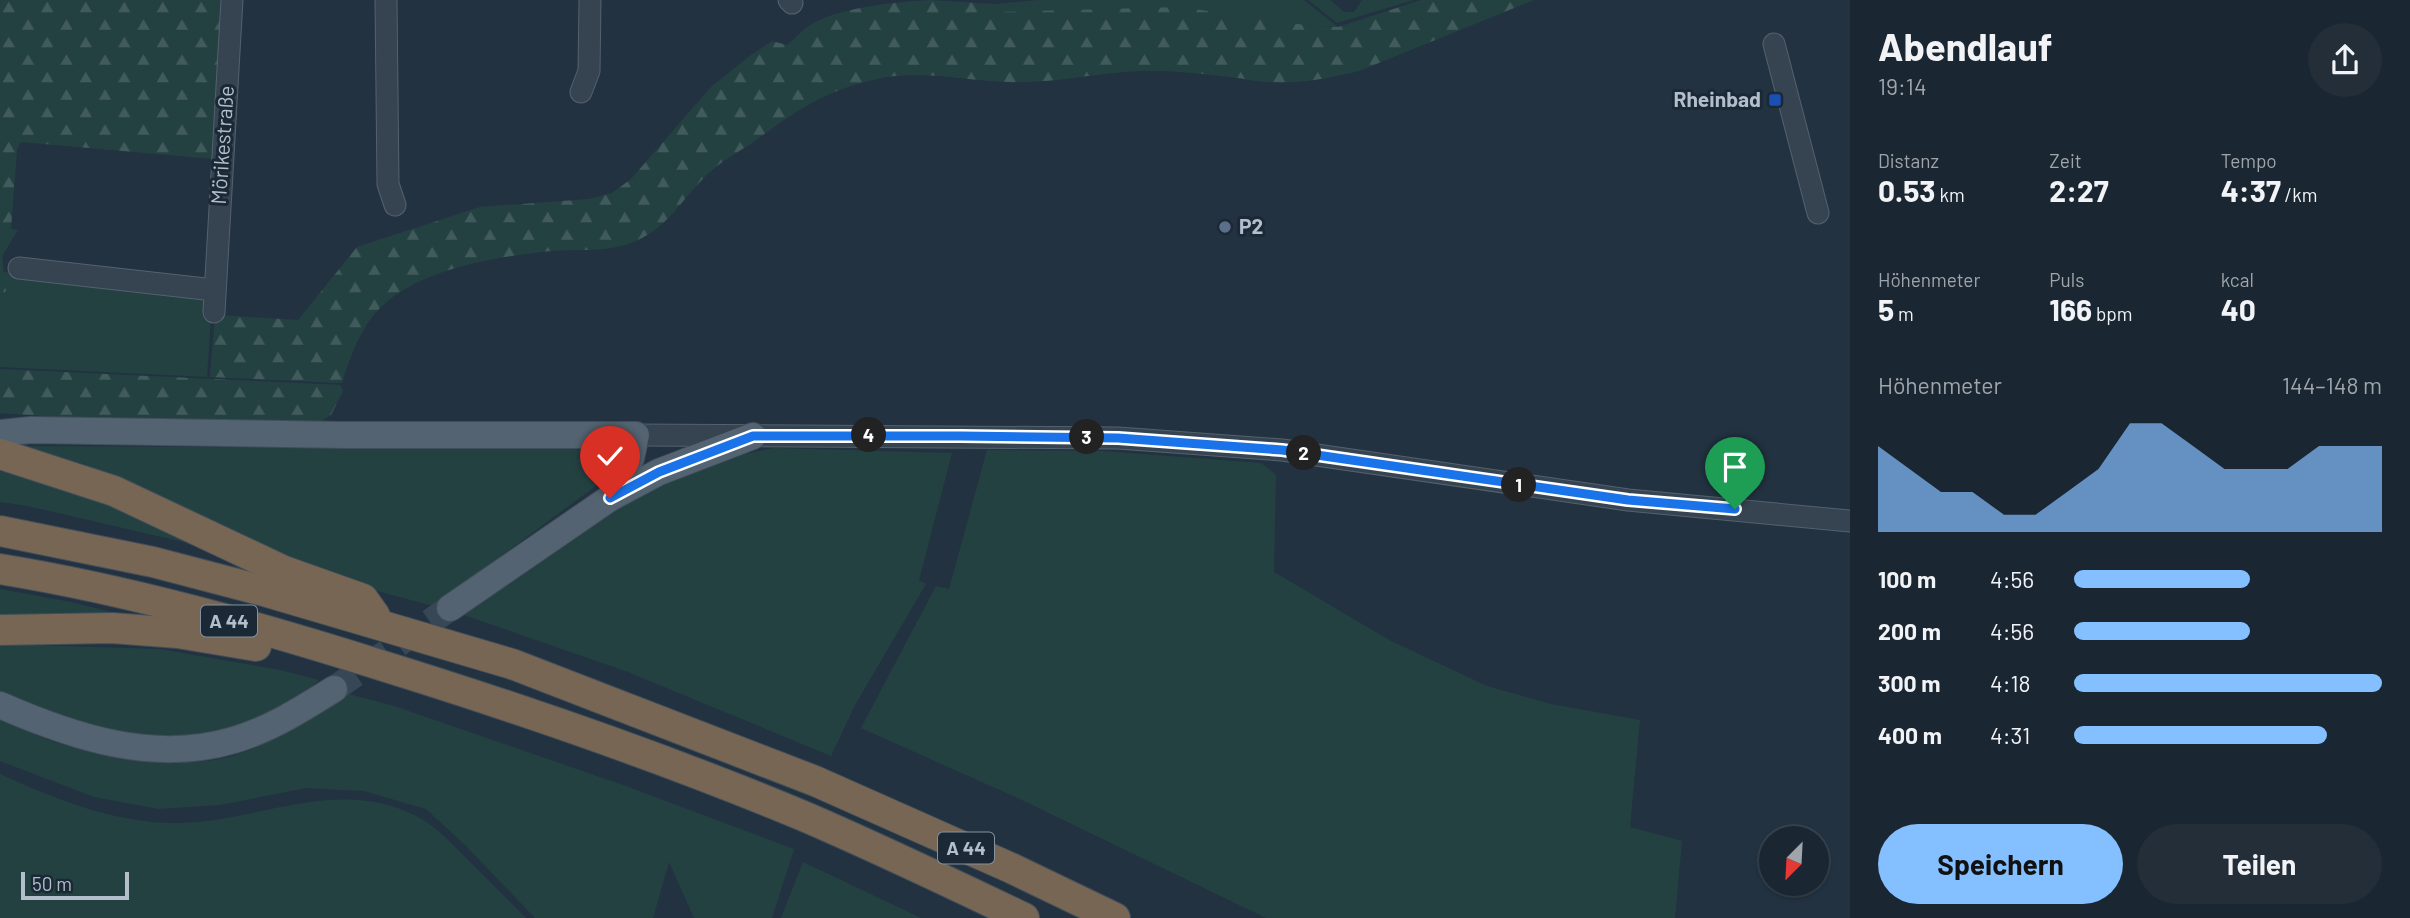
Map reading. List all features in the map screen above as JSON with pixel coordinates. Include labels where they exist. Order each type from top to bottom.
[{"type":"highway","points":[[0,454],[114,491],[284,571],[363,599],[381,625]]},
{"type":"highway","name":"A 44","points":[[0,531],[153,562],[512,664],[802,776],[1011,868],[1115,918]]},
{"type":"highway","name":"A 44","points":[[0,569],[107,590],[202,614],[319,646],[454,688],[635,750],[802,816],[1024,918]]},
{"type":"highway","points":[[0,630],[112,628],[178,633],[262,647],[332,668],[397,682],[454,688]]},
{"type":"main road","points":[[0,433],[31,430],[344,435],[636,435],[631,458],[610,498]]},
{"type":"main road","points":[[450,608],[610,498],[659,472],[753,436]]},
{"type":"main road","points":[[0,705],[58,729],[94,740],[128,747],[164,750],[233,741],[293,714],[334,689]]},
{"type":"street","name":"Mörikestraße","points":[[214,312],[232,0]]},
{"type":"street","points":[[386,0],[388,184],[395,205]]},
{"type":"street","points":[[581,92],[589,71],[590,0]]},
{"type":"street","points":[[1774,44],[1818,213]]},
{"type":"street","points":[[19,268],[214,290]]},
{"type":"street","points":[[636,435],[1118,438],[1295,452],[1628,500],[1850,521]]},
{"type":"green space","points":[[0,0],[222,0],[213,159],[21,142],[17,149],[11,229],[18,230],[2,256],[6,291],[0,295]]},
{"type":"green space","points":[[929,0],[994,4],[997,12],[1180,7],[1312,26],[1338,27],[1421,0],[1534,0],[1359,71],[1315,80],[1264,82],[1150,71],[1024,82],[910,75],[858,84],[811,104],[725,160],[699,183],[663,224],[640,239],[607,249],[551,251],[488,260],[445,271],[405,289],[380,308],[365,327],[354,348],[342,383],[210,377],[215,317],[218,315],[298,320],[357,247],[480,207],[589,199],[612,193],[631,179],[711,87],[772,41],[787,45],[810,25],[854,9]]},
{"type":"green space","points":[[1039,0],[1304,0],[1338,27],[997,12],[994,4]]},
{"type":"green space","points":[[1308,0],[1330,0],[1344,12],[1354,12],[1362,0],[1414,0],[1337,23]]},
{"type":"green space","points":[[2,272],[197,288],[212,301],[207,377],[0,367],[0,295],[6,291]]},
{"type":"green space","points":[[0,369],[340,385],[343,391],[331,415],[319,422],[102,420],[0,413]]},
{"type":"green space","points":[[22,446],[624,449],[608,477],[433,606],[299,565],[84,464]]},
{"type":"green space","points":[[774,448],[952,453],[919,580],[926,584],[855,705],[831,756],[628,672],[461,614],[659,478],[701,463]]},
{"type":"green space","points":[[987,450],[1103,451],[1261,463],[1276,475],[1274,572],[1391,641],[1487,686],[1551,704],[1640,720],[1630,827],[1682,841],[1675,918],[1266,918],[1024,801],[861,728],[936,586],[949,589]]},
{"type":"green space","points":[[0,471],[28,476],[122,506],[209,548],[28,506],[0,502]]},
{"type":"green space","points":[[0,589],[71,602],[169,626],[0,622]]},
{"type":"green space","points":[[0,644],[160,649],[280,670],[319,680],[301,696],[251,723],[157,740],[100,731],[0,693]]},
{"type":"green space","points":[[349,694],[394,706],[623,785],[794,849],[772,918],[694,918],[669,862],[653,918],[535,918],[465,845],[426,809],[364,791],[306,788],[220,805],[159,809],[94,797],[0,761],[0,717],[51,741],[80,749],[150,762],[197,762],[242,753],[270,741]]},
{"type":"green space","points":[[0,774],[86,808],[109,815],[155,822],[208,821],[328,800],[358,800],[388,805],[418,817],[438,830],[526,918],[0,918]]},
{"type":"green space","points":[[803,862],[921,918],[781,918]]},
{"type":"tunnel","points":[[334,689],[450,608]]},
{"type":"place","name":"Rheinbad","points":[[1775,100]]},
{"type":"place","name":"P2","points":[[1225,227]]},
{"type":"route","points":[[610,498],[659,472],[753,436],[880,435],[1118,438],[1282,450],[1628,500],[1735,509]]}]
